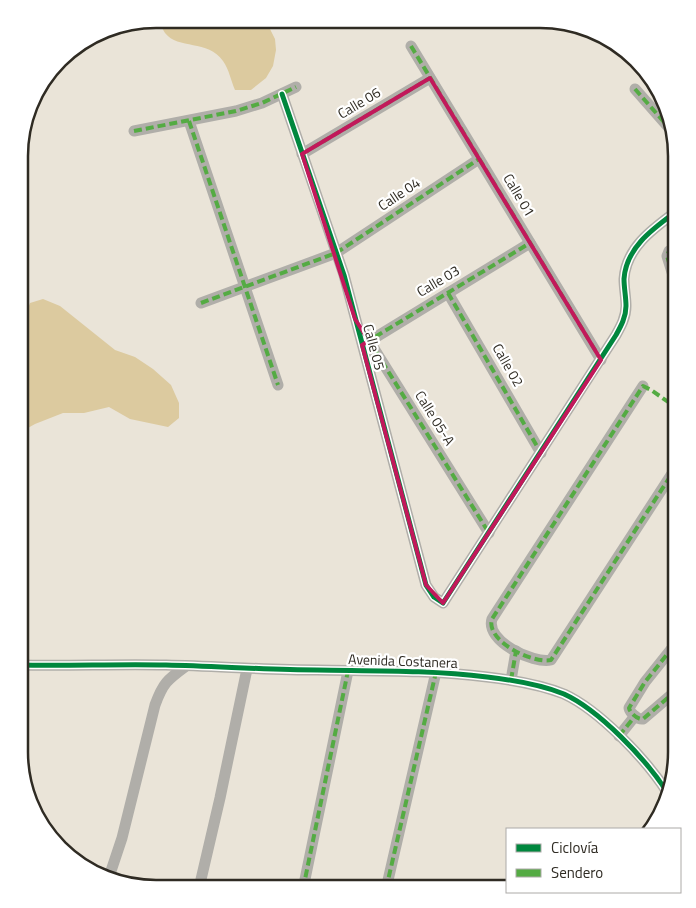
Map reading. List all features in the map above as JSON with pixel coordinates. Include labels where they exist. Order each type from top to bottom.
[{"type":"street","name":"Calle 01","points":[[411,46],[601,360]]},
{"type":"street","name":"Calle 06","points":[[302,154],[430,78]]},
{"type":"street","points":[[134,131],[236,111],[262,103],[296,87]]},
{"type":"street","points":[[636,89],[663,121]]},
{"type":"street","name":"Calle 05","points":[[282,94],[336,253],[355,319],[365,343],[426,585],[434,596],[443,603],[489,533]]},
{"type":"street","points":[[189,121],[278,385]]},
{"type":"street","name":"Calle 04","points":[[201,303],[336,253],[479,159]]},
{"type":"street","points":[[489,533],[616,335],[625,316],[624,279],[628,262],[639,242],[668,217]]},
{"type":"street","name":"Calle 03","points":[[365,343],[530,243]]},
{"type":"street","name":"Calle 02","points":[[448,293],[541,453]]},
{"type":"street","name":"Calle 05-A","points":[[365,343],[489,533]]},
{"type":"street","points":[[643,386],[492,619],[490,626],[500,640],[516,652],[535,660],[552,660],[668,480]]},
{"type":"street","points":[[511,680],[516,652]]},
{"type":"street","points":[[668,653],[630,704],[630,711],[641,720],[644,719],[668,698]]},
{"type":"street","name":"Avenida Costanera","points":[[28,665],[108,664],[246,669],[436,672],[511,680],[540,686],[566,695],[593,713],[619,736],[650,768],[663,788]]},
{"type":"street","points":[[111,872],[122,838],[160,690],[167,680],[186,666]]},
{"type":"street","points":[[201,880],[220,798],[246,669]]},
{"type":"street","points":[[305,880],[348,671]]},
{"type":"street","points":[[388,880],[436,672]]},
{"type":"street","points":[[619,736],[635,716]]},
{"type":"highlighted area","points":[[430,78],[601,360],[443,603],[426,585],[362,345],[369,341],[355,319],[302,154]]},
{"type":"shaded area","points":[[162,28],[270,28],[275,39],[276,50],[273,66],[266,78],[251,90],[235,90],[227,68],[217,54],[201,47],[177,41],[165,33]]},
{"type":"shaded area","points":[[43,299],[60,306],[115,350],[135,357],[153,369],[171,385],[179,403],[179,418],[168,427],[130,419],[109,407],[84,413],[63,413],[28,428],[28,308],[30,303]]},
{"type":"marked path","points":[[411,46],[601,360]]},
{"type":"marked path","points":[[302,154],[430,78]]},
{"type":"marked path","points":[[134,131],[236,111],[262,103],[296,87]]},
{"type":"marked path","points":[[635,89],[664,121]]},
{"type":"marked path","points":[[189,121],[278,385]]},
{"type":"marked path","points":[[201,303],[336,253],[479,159]]},
{"type":"marked path","points":[[365,343],[530,243]]},
{"type":"marked path","points":[[668,254],[668,259]]},
{"type":"marked path","points":[[448,293],[541,453]]},
{"type":"marked path","points":[[363,331],[489,533]]},
{"type":"marked path","points":[[668,402],[643,386],[492,619],[492,627],[503,643],[523,655],[551,660],[668,480]]},
{"type":"marked path","points":[[511,680],[516,651]]},
{"type":"marked path","points":[[668,653],[645,682],[629,708],[633,714],[643,719],[668,698]]},
{"type":"marked path","points":[[305,880],[348,671]]},
{"type":"marked path","points":[[388,880],[436,672]]},
{"type":"marked path","points":[[619,736],[635,716]]},
{"type":"cycle path","points":[[282,94],[344,275],[426,585],[434,597],[443,603],[618,332],[626,310],[624,279],[630,257],[643,239],[668,218]]},
{"type":"cycle path","points":[[28,665],[166,665],[423,672],[497,678],[526,683],[564,694],[592,711],[621,737],[647,765],[664,787]]}]
